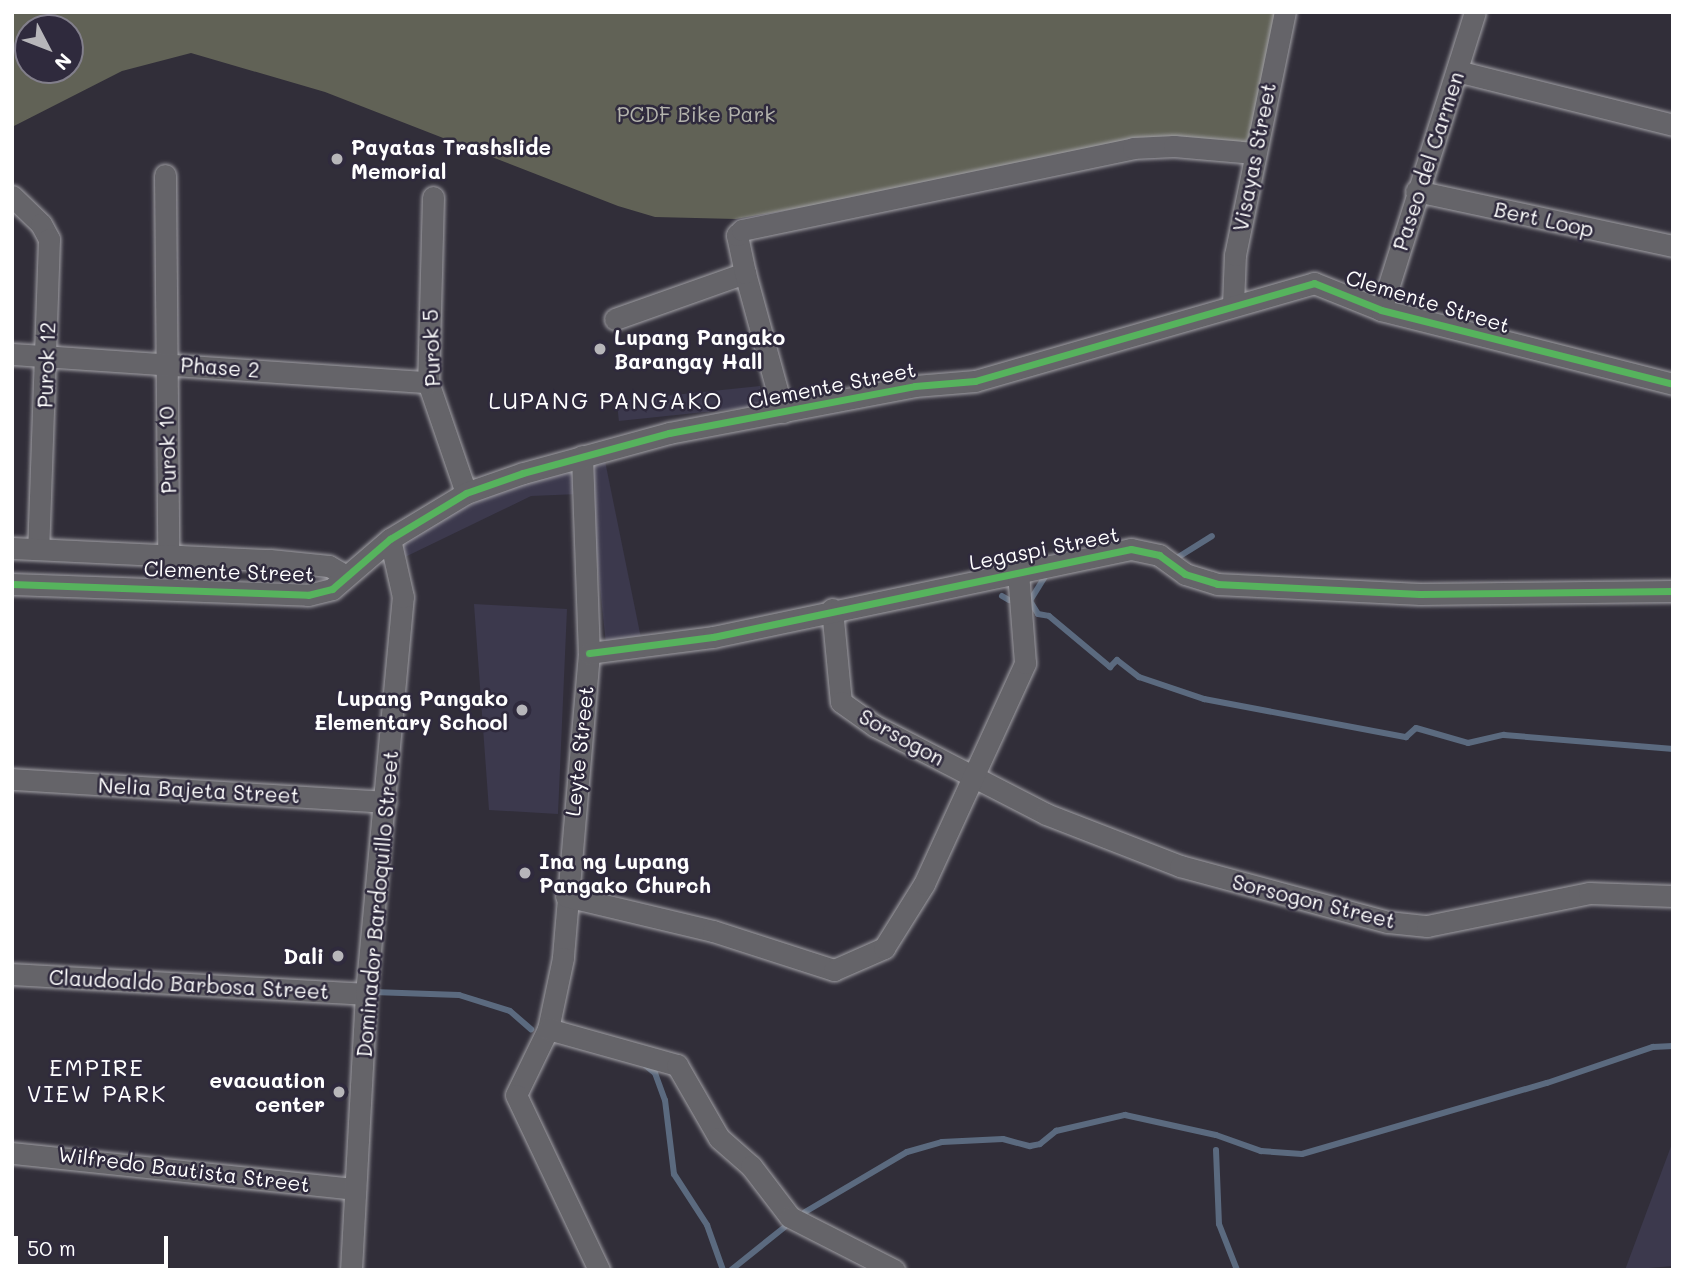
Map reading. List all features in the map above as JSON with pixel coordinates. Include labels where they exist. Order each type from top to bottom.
[{"type":"street","name":"Visayas Street","points":[[1233,303],[1235,255],[1285,12]]},
{"type":"street","name":"Paseo del Carmen","points":[[1381,310],[1416,191],[1475,12]]},
{"type":"street","points":[[1457,71],[1673,125]]},
{"type":"street","points":[[783,412],[745,273],[737,235],[742,230],[1133,148],[1174,146],[1254,153]]},
{"type":"street","name":"Purok 10","points":[[165,175],[164,364],[168,556]]},
{"type":"street","name":"Bert Loop","points":[[1416,191],[1673,246]]},
{"type":"street","name":"Purok 12","points":[[12,196],[47,231],[47,356],[38,549]]},
{"type":"street","name":"Purok 5","points":[[432,197],[428,383],[466,494]]},
{"type":"street","points":[[615,319],[745,273]]},
{"type":"street","name":"Clemente Street","points":[[12,584],[121,585],[308,595],[332,589],[390,539],[466,494],[582,456],[669,433],[915,386],[975,381],[1161,330],[1233,303],[1314,283],[1381,310],[1673,384]]},
{"type":"street","name":"Phase 2","points":[[12,354],[428,383]]},
{"type":"street","name":"Leyte Street","points":[[582,456],[589,653],[566,896],[563,958],[548,1029],[516,1095],[599,1270]]},
{"type":"street","name":"Dominador Bardoquillo Street","points":[[351,1270],[366,994],[403,597],[390,539]]},
{"type":"street","name":"Clemente Street","points":[[12,548],[329,566],[346,576]]},
{"type":"street","name":"Legaspi Street","points":[[589,653],[713,637],[1131,549],[1159,555],[1185,574],[1217,584],[1420,594],[1673,591]]},
{"type":"street","points":[[121,585],[124,554]]},
{"type":"street","points":[[566,896],[701,928],[834,970],[884,948],[899,929],[1025,663],[1018,573]]},
{"type":"street","name":"Sorsogon","points":[[832,610],[841,702],[875,726],[972,775]]},
{"type":"street","name":"Sorsogon Street","points":[[972,775],[1046,814],[1180,866],[1388,922],[1427,926],[1589,892],[1673,895]]},
{"type":"street","name":"Nelia Bajeta Street","points":[[12,779],[386,802]]},
{"type":"street","name":"Claudoaldo Barbosa Street","points":[[12,974],[366,994]]},
{"type":"street","points":[[548,1029],[677,1065],[719,1138],[751,1166],[790,1217],[894,1270]]},
{"type":"street","name":"Wilfredo Bautista Street","points":[[12,1153],[355,1189]]},
{"type":"shaded area","points":[[760,386],[762,406],[619,421],[617,401]]},
{"type":"shaded area","points":[[605,461],[642,643],[606,644],[587,467]]},
{"type":"shaded area","points":[[579,467],[579,494],[531,496],[403,558],[397,541],[530,475]]},
{"type":"shaded area","name":"Lupang Pangako Elementary School","points":[[474,604],[567,609],[558,814],[489,810]]},
{"type":"shaded area","points":[[1673,1141],[1673,1266],[1625,1270]]},
{"type":"green space","name":"PCDF Bike Park","points":[[12,12],[1279,12],[1248,145],[1171,142],[736,219],[655,217],[618,206],[325,92],[191,53],[122,71],[12,127]]},
{"type":"waterway","points":[[1172,561],[1212,536]]},
{"type":"waterway","points":[[1046,575],[1030,601],[1038,614],[1049,616],[1110,667],[1117,660],[1139,677],[1204,699],[1406,737],[1416,728],[1468,743],[1504,735],[1673,749]]},
{"type":"waterway","points":[[1002,596],[1009,600]]},
{"type":"waterway","points":[[373,992],[459,995],[510,1011],[531,1029]]},
{"type":"waterway","points":[[805,1212],[907,1152],[942,1142],[1003,1139],[1030,1146],[1040,1144],[1056,1131],[1125,1115],[1216,1135],[1261,1151],[1302,1154],[1547,1083],[1653,1047],[1673,1046]]},
{"type":"waterway","points":[[645,1065],[655,1073],[665,1100],[674,1174],[707,1225],[723,1270]]},
{"type":"waterway","points":[[1216,1150],[1219,1224],[1237,1270]]},
{"type":"waterway","points":[[731,1270],[786,1226]]},
{"type":"cycle path","points":[[12,584],[308,595],[332,589],[390,539],[466,493],[523,473],[669,433],[915,386],[975,381],[1314,283],[1381,310],[1673,384]]},
{"type":"cycle path","points":[[589,653],[713,637],[1131,549],[1159,555],[1185,574],[1217,584],[1420,594],[1673,591]]},
{"type":"place","name":"Payatas Trashslide Memorial","points":[[337,159]]},
{"type":"place","name":"Lupang Pangako Barangay Hall","points":[[600,349]]},
{"type":"place","name":"Lupang Pangako Elementary School","points":[[522,710]]},
{"type":"place","name":"Ina ng Lupang Pangako Church","points":[[525,873]]},
{"type":"place","name":"Dali","points":[[338,956]]},
{"type":"place","name":"evacuation center","points":[[339,1092]]},
{"type":"district","name":"LUPANG PANGAKO","points":[[606,400]]},
{"type":"district","name":"EMPIRE VIEW PARK","points":[[97,1080]]}]
